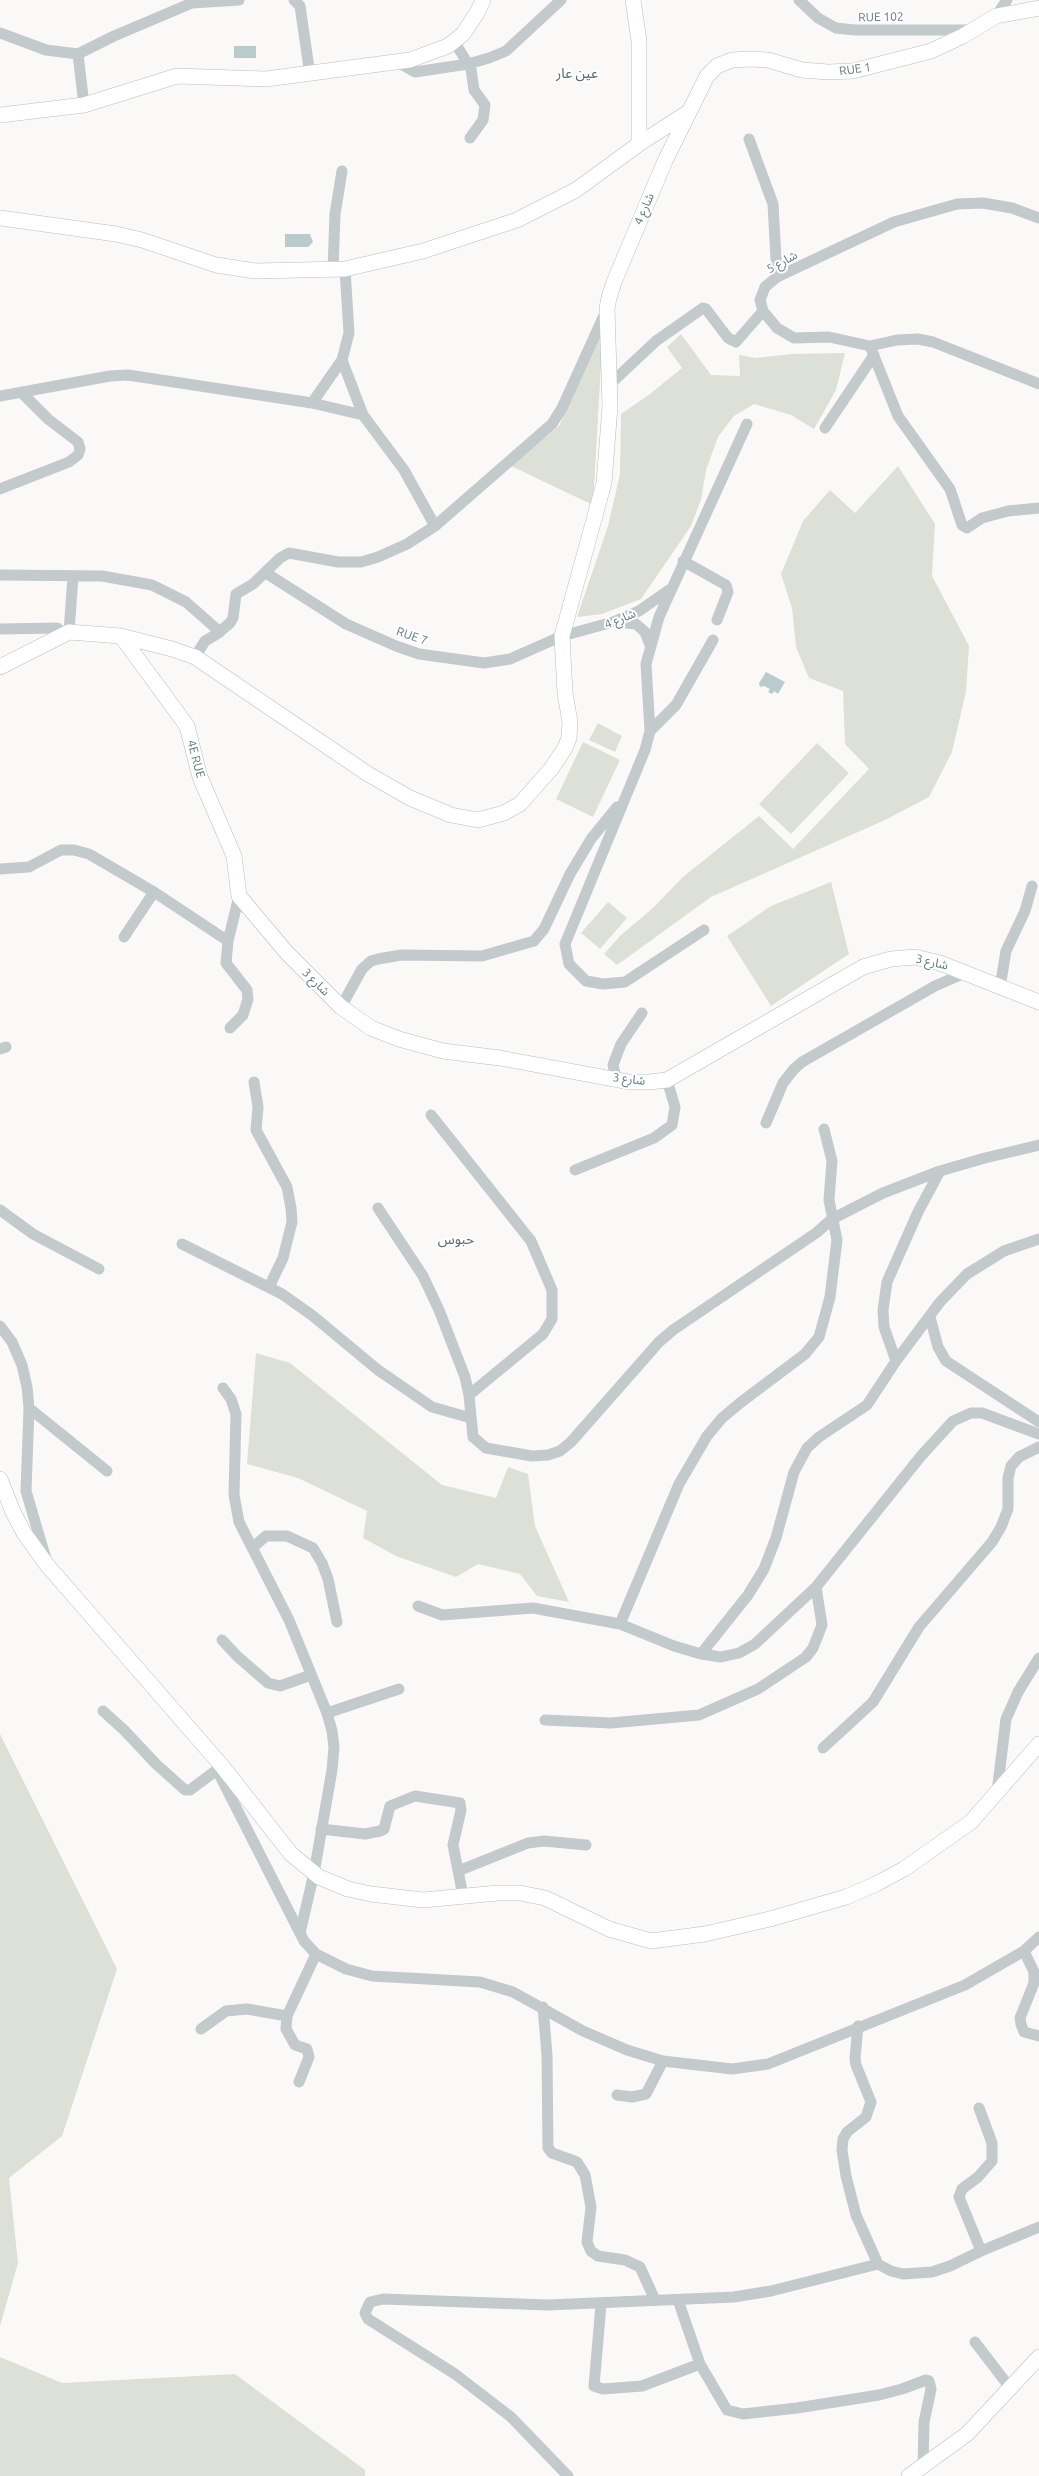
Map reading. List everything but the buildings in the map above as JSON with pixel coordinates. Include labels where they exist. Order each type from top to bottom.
[{"type":"street","points":[[0,33],[46,50],[78,54],[114,36],[192,4],[239,0]]},
{"type":"street","points":[[294,0],[299,4],[310,75]]},
{"type":"street","points":[[0,115],[84,105],[159,80],[177,76],[266,79],[310,75],[410,60],[441,48],[454,40],[470,26],[483,0]]},
{"type":"street","points":[[398,62],[415,72],[468,64],[506,51],[561,0]]},
{"type":"street","points":[[633,0],[639,41],[639,144]]},
{"type":"street","name":"RUE 102","points":[[799,0],[818,18],[836,28],[855,30],[973,30]]},
{"type":"street","points":[[996,16],[1007,0]]},
{"type":"street","name":"RUE 1","points":[[688,113],[707,76],[717,66],[732,60],[768,60],[802,70],[828,72],[853,71],[931,51],[973,30],[996,16],[1039,8]]},
{"type":"street","points":[[454,40],[468,64],[474,90],[485,105],[485,115],[470,138]]},
{"type":"street","points":[[78,54],[84,105]]},
{"type":"street","points":[[0,218],[116,234],[142,240],[216,265],[254,271],[339,270],[423,251],[517,220],[576,190],[639,144],[688,113]]},
{"type":"street","name":"شارع 4","points":[[67,633],[121,636],[195,657],[380,781],[410,798],[451,816],[478,820],[504,813],[520,804],[535,788],[565,748],[569,738],[570,722],[565,693],[562,636],[604,483],[610,407],[607,387],[607,308],[614,282],[688,113]]},
{"type":"street","points":[[749,139],[773,204],[777,276]]},
{"type":"street","points":[[312,403],[342,360],[349,333],[339,270],[336,214],[342,171]]},
{"type":"street","name":"شارع 5","points":[[763,311],[760,300],[765,287],[777,276],[894,222],[957,204],[983,203],[1012,208],[1039,218]]},
{"type":"street","points":[[195,657],[205,640],[220,632],[233,618],[236,594],[266,573],[280,558],[289,553],[338,562],[361,562],[378,557],[407,544],[435,526],[552,424],[562,408],[607,308]]},
{"type":"street","points":[[607,387],[656,341],[702,308],[706,309],[728,338],[734,342],[741,338],[763,311],[777,328],[794,338],[829,337],[872,351]]},
{"type":"street","points":[[825,428],[872,351],[898,340],[918,339],[933,342],[1039,384]]},
{"type":"street","points":[[872,351],[895,411],[950,489],[962,525],[967,528],[982,518],[1008,511],[1039,508]]},
{"type":"street","points":[[342,360],[363,415],[404,470],[435,526]]},
{"type":"street","points":[[0,396],[110,376],[128,375],[312,403],[363,415]]},
{"type":"street","points":[[0,489],[69,462],[78,455],[80,449],[78,442],[48,419],[22,392]]},
{"type":"street","points":[[704,930],[625,982],[603,984],[586,981],[569,964],[564,944],[645,750],[650,731],[646,664],[650,645],[671,588],[747,424]]},
{"type":"street","points":[[683,561],[726,585],[728,592],[718,620]]},
{"type":"street","name":"RUE 7","points":[[266,573],[346,624],[419,654],[484,663],[510,659],[562,636]]},
{"type":"street","points":[[0,575],[102,576],[152,585],[186,602],[220,632]]},
{"type":"street","points":[[67,633],[73,576]]},
{"type":"street","name":"شارع 4","points":[[562,636],[613,622],[654,602],[671,588]]},
{"type":"street","points":[[613,622],[636,624],[645,632],[650,645]]},
{"type":"street","points":[[0,629],[57,628],[67,633]]},
{"type":"street","points":[[0,667],[67,633]]},
{"type":"street","name":"4E RUE","points":[[121,636],[187,726],[203,784],[234,856],[240,896]]},
{"type":"street","points":[[650,731],[676,705],[713,640]]},
{"type":"street","points":[[341,1007],[362,969],[370,961],[401,955],[482,956],[534,941],[544,929],[570,874],[591,839],[623,800]]},
{"type":"street","points":[[0,869],[30,867],[61,850],[74,850],[89,854],[154,892],[228,941]]},
{"type":"street","points":[[1000,986],[1006,951],[1025,911],[1032,886]]},
{"type":"street","points":[[124,937],[154,892]]},
{"type":"street","points":[[230,1028],[243,1015],[248,999],[247,990],[226,962],[228,941],[240,896]]},
{"type":"street","name":"شارع 3","points":[[240,896],[287,953],[341,1007],[371,1028],[425,1047],[636,1082],[667,1080],[875,962],[898,958],[921,958],[967,972],[1039,1002]]},
{"type":"street","points":[[766,1123],[783,1083],[794,1069],[802,1062],[935,986],[967,972]]},
{"type":"street","points":[[616,1078],[613,1065],[620,1044],[642,1013]]},
{"type":"street","points":[[575,1170],[654,1138],[672,1125],[675,1108],[667,1080]]},
{"type":"street","points":[[254,1082],[258,1107],[256,1130],[287,1187],[291,1208],[292,1222],[288,1242],[283,1258],[269,1287]]},
{"type":"street","points":[[431,1115],[531,1241],[552,1290],[552,1319],[543,1334],[469,1395]]},
{"type":"street","points":[[620,1624],[679,1484],[707,1436],[740,1403],[805,1354],[819,1337],[830,1297],[837,1240],[829,1200],[832,1161],[824,1129]]},
{"type":"street","points":[[378,1208],[423,1276],[461,1363],[469,1395],[473,1437],[486,1448],[532,1456],[560,1451],[571,1442],[659,1342],[673,1330],[816,1233],[832,1219],[884,1193],[940,1171],[979,1159],[1039,1145]]},
{"type":"street","points":[[896,1361],[884,1327],[883,1310],[887,1282],[906,1238],[940,1171]]},
{"type":"street","points":[[0,1210],[33,1234],[99,1269]]},
{"type":"street","points":[[701,1654],[748,1595],[767,1563],[776,1538],[794,1472],[807,1448],[819,1437],[867,1405],[896,1361],[950,1290],[979,1264],[1004,1251],[1039,1239]]},
{"type":"street","points":[[182,1244],[269,1287],[313,1316],[349,1348],[406,1390],[432,1407],[471,1418]]},
{"type":"street","points":[[930,1317],[938,1347],[946,1361],[1039,1422]]},
{"type":"street","points":[[0,1326],[12,1342],[22,1365],[29,1408],[26,1491],[47,1565]]},
{"type":"street","points":[[223,1388],[231,1399],[236,1414],[235,1508],[239,1522],[289,1620],[327,1713],[334,1747],[330,1782],[314,1873],[300,1933]]},
{"type":"street","points":[[29,1408],[107,1471]]},
{"type":"street","points":[[418,1606],[442,1615],[533,1608],[620,1624],[674,1646],[701,1654],[721,1657],[739,1653],[755,1644],[816,1587],[920,1456],[953,1421],[971,1412],[982,1413],[1039,1434]]},
{"type":"street","points":[[823,1748],[873,1702],[919,1627],[992,1542],[1001,1527],[1008,1509],[1008,1478],[1011,1466],[1019,1457],[1039,1447]]},
{"type":"street","points":[[0,1479],[13,1512],[24,1533],[47,1565],[291,1854],[314,1873],[336,1884],[371,1894],[423,1900],[520,1893],[545,1898],[609,1929],[651,1941],[705,1934],[846,1897],[876,1884],[928,1853],[971,1822],[1039,1744]]},
{"type":"street","points":[[252,1548],[266,1536],[288,1536],[312,1548],[322,1563],[328,1578],[337,1622]]},
{"type":"street","points":[[545,1720],[611,1723],[699,1715],[758,1689],[806,1657],[813,1648],[822,1625],[816,1587]]},
{"type":"street","points":[[222,1640],[237,1656],[268,1683],[280,1686],[311,1674]]},
{"type":"street","points":[[997,1793],[1006,1719],[1018,1692],[1039,1658]]},
{"type":"street","points":[[327,1713],[399,1689]]},
{"type":"street","points":[[103,1711],[124,1730],[156,1764],[185,1790],[190,1790],[219,1768]]},
{"type":"street","points":[[219,1768],[304,1941],[316,1954],[346,1969],[372,1976],[480,1982],[513,1992],[583,2031],[627,2050],[663,2061],[732,2069],[768,2064],[858,2026],[965,1985],[1024,1951],[1039,1937]]},
{"type":"street","points":[[321,1829],[365,1834],[380,1831],[384,1829],[390,1806],[415,1796],[457,1802],[461,1805],[453,1845],[463,1896]]},
{"type":"street","points":[[458,1872],[528,1843],[544,1841],[586,1845]]},
{"type":"street","points":[[1024,1951],[1034,1972],[1034,1983],[1020,2018],[1020,2024],[1024,2032],[1039,2036]]},
{"type":"street","points":[[299,2082],[309,2057],[307,2049],[295,2045],[286,2029],[288,2016],[316,1954]]},
{"type":"street","points":[[543,2008],[547,2055],[548,2148],[552,2153],[577,2162],[585,2174],[591,2207],[587,2242],[591,2251],[598,2256],[625,2260],[640,2267],[655,2300]]},
{"type":"street","points":[[201,2029],[226,2011],[247,2009],[288,2016]]},
{"type":"street","points":[[858,2026],[855,2058],[856,2065],[871,2102],[866,2117],[847,2132],[843,2139],[842,2150],[846,2176],[856,2215],[878,2264],[891,2271],[903,2274],[919,2274],[950,2266],[981,2251],[1039,2227]]},
{"type":"street","points":[[617,2094],[632,2097],[646,2094],[663,2061]]},
{"type":"street","points":[[979,2108],[992,2143],[992,2160],[978,2177],[962,2189],[959,2197],[981,2251]]},
{"type":"street","points":[[568,2476],[511,2417],[455,2374],[377,2327],[368,2319],[366,2308],[370,2302],[382,2299],[548,2305],[602,2304],[734,2297],[771,2291],[878,2264]]},
{"type":"street","points":[[678,2300],[700,2364],[727,2410],[743,2414],[797,2408],[879,2395],[902,2389],[926,2380],[929,2381],[931,2389],[924,2422],[923,2468]]},
{"type":"street","points":[[602,2304],[594,2386],[603,2389],[642,2386],[700,2364]]},
{"type":"street","points":[[975,2342],[1011,2389]]},
{"type":"street","points":[[909,2476],[923,2468],[967,2434],[1011,2389],[1039,2357]]},
{"type":"shaded area","points":[[234,46],[256,46],[256,58],[234,58]]},
{"type":"shaded area","points":[[285,234],[310,234],[313,242],[308,247],[285,247]]},
{"type":"shaded area","points":[[603,330],[593,505],[511,466],[559,426]]},
{"type":"shaded area","points":[[681,334],[711,375],[740,376],[739,355],[756,358],[792,354],[845,353],[836,390],[814,429],[791,415],[754,404],[734,416],[718,437],[706,470],[701,500],[691,526],[641,599],[602,614],[577,617],[608,526],[620,474],[621,414],[650,394],[682,368],[667,347]]},
{"type":"shaded area","points":[[898,466],[935,524],[932,576],[969,646],[966,691],[952,752],[929,797],[885,820],[711,897],[617,965],[604,954],[620,936],[654,907],[683,877],[759,816],[793,849],[869,769],[845,744],[843,691],[809,678],[796,647],[792,608],[781,574],[803,521],[830,490],[855,513]]},
{"type":"shaded area","points":[[766,672],[785,682],[778,694],[774,691],[772,694],[768,692],[770,689],[764,686],[760,687],[759,683]]},
{"type":"shaded area","points":[[598,723],[622,736],[615,752],[589,740]]},
{"type":"shaded area","points":[[583,742],[620,760],[593,817],[556,799]]},
{"type":"shaded area","points":[[817,743],[849,773],[791,834],[759,804]]},
{"type":"shaded area","points":[[831,882],[849,954],[771,1006],[727,936],[771,906]]},
{"type":"shaded area","points":[[608,902],[627,918],[600,949],[581,933]]},
{"type":"shaded area","points":[[256,1353],[290,1363],[442,1485],[496,1498],[508,1467],[528,1474],[535,1526],[569,1602],[537,1596],[520,1574],[478,1564],[456,1577],[396,1556],[363,1538],[367,1511],[298,1478],[247,1464]]},
{"type":"shaded area","points":[[0,1734],[117,1969],[62,2136],[9,2178],[18,2263],[0,2326]]},
{"type":"shaded area","points":[[0,2357],[62,2383],[235,2374],[365,2470],[365,2476],[0,2476]]},
{"type":"district","name":"عين عار","points":[[577,73]]},
{"type":"district","name":"حبوس","points":[[456,1239]]}]
